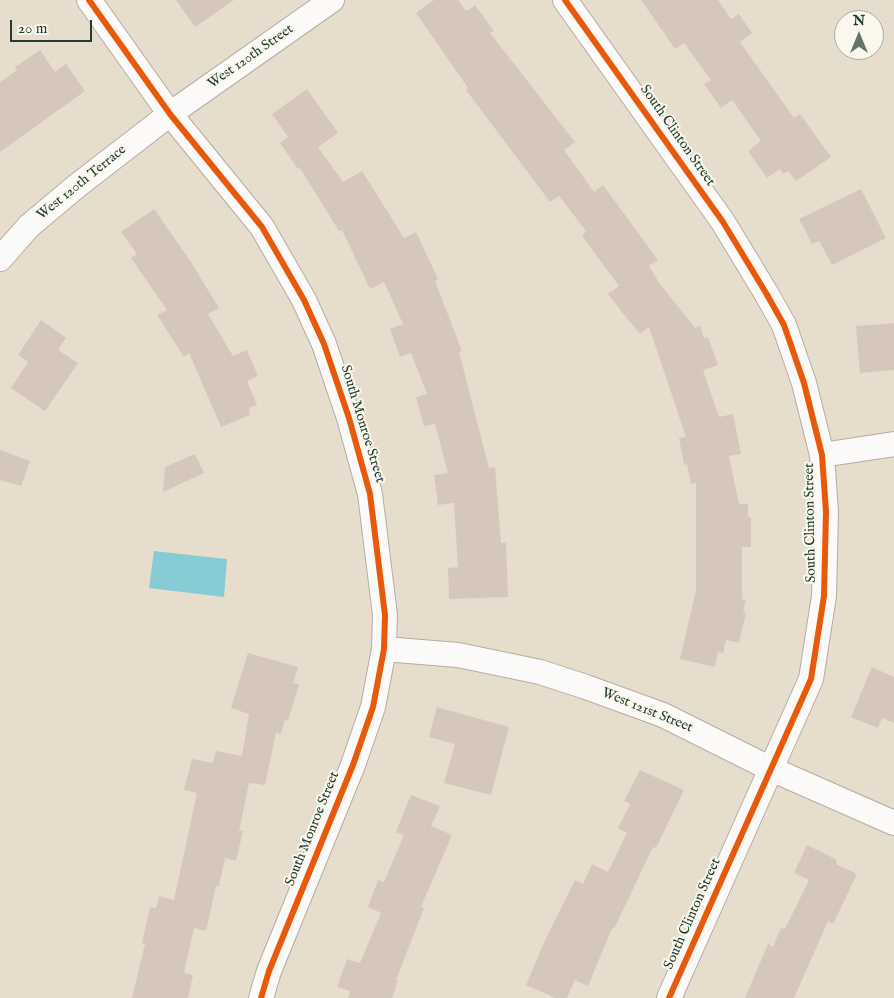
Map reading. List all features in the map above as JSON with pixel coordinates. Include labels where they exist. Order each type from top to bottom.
[{"type":"street","name":"South Monroe Street","points":[[89,0],[170,114],[262,227],[304,300],[324,344],[349,418],[370,494],[382,578],[384,648],[373,707],[353,765],[268,972],[261,998]]},
{"type":"street","name":"West 120th Street","points":[[170,114],[332,0]]},
{"type":"street","name":"South Clinton Street","points":[[565,0],[723,222],[766,293],[784,325],[804,383],[822,456],[825,540],[824,596],[819,639],[811,679],[669,998]]},
{"type":"street","name":"West 120th Terrace","points":[[0,259],[29,226],[78,185],[170,114]]},
{"type":"street","points":[[822,456],[894,444]]},
{"type":"street","name":"West 121st Street","points":[[384,648],[458,655],[540,672],[663,715],[772,769],[894,822]]},
{"type":"water","points":[[154,551],[227,559],[224,597],[149,588]]},
{"type":"building","points":[[176,0],[234,0],[195,27]]},
{"type":"building","points":[[434,0],[458,0],[466,11],[475,5],[494,31],[490,33],[575,142],[564,150],[594,192],[603,185],[658,260],[649,266],[660,284],[695,328],[700,326],[704,338],[708,337],[718,365],[703,370],[719,417],[733,414],[741,454],[729,456],[739,504],[748,504],[748,517],[751,517],[751,547],[742,547],[742,599],[746,600],[743,612],[746,613],[739,643],[726,640],[723,653],[718,652],[715,667],[680,659],[696,590],[696,483],[691,484],[687,464],[684,465],[679,438],[686,437],[649,327],[640,334],[608,294],[619,286],[582,236],[586,231],[559,196],[550,202],[466,90],[468,88],[416,13]]},
{"type":"building","points":[[641,0],[718,0],[731,19],[739,14],[752,33],[740,42],[794,118],[800,114],[831,157],[796,181],[788,171],[783,174],[780,169],[767,178],[748,151],[761,141],[732,100],[721,108],[704,84],[711,80],[684,43],[675,49]]},
{"type":"building","points":[[40,50],[55,72],[66,64],[85,91],[0,152],[0,82],[17,70],[15,67]]},
{"type":"building","points":[[307,89],[338,133],[318,147],[343,182],[362,171],[404,238],[416,232],[438,279],[435,281],[462,351],[459,352],[489,468],[495,467],[501,543],[506,543],[508,597],[449,599],[448,568],[458,567],[454,503],[438,505],[434,475],[448,473],[435,424],[424,426],[416,397],[427,394],[411,353],[400,357],[390,329],[403,324],[384,282],[370,289],[342,230],[339,231],[300,168],[298,169],[280,143],[288,137],[272,114]]},
{"type":"building","points":[[861,189],[886,238],[832,265],[819,241],[812,244],[799,219]]},
{"type":"building","points":[[154,209],[191,262],[219,308],[208,314],[233,356],[247,350],[258,376],[247,381],[257,405],[249,408],[250,415],[221,427],[189,353],[184,357],[157,315],[167,310],[131,258],[137,254],[121,232]]},
{"type":"building","points":[[41,320],[66,338],[58,350],[78,363],[45,411],[11,388],[28,362],[18,355]]},
{"type":"building","points":[[894,323],[894,370],[860,373],[856,326]]},
{"type":"building","points":[[0,450],[30,461],[21,486],[0,480]]},
{"type":"building","points":[[195,454],[204,473],[163,492],[165,467]]},
{"type":"building","points":[[248,653],[298,667],[293,683],[299,684],[288,721],[285,720],[281,734],[276,732],[265,785],[249,783],[239,831],[243,831],[236,861],[225,858],[219,886],[216,886],[206,931],[194,928],[184,973],[193,975],[188,998],[132,998],[145,944],[142,943],[150,907],[156,908],[159,896],[174,900],[197,793],[184,790],[192,759],[213,763],[216,751],[242,756],[249,714],[231,708]]},
{"type":"building","points":[[872,667],[894,677],[894,723],[882,718],[878,728],[851,717]]},
{"type":"building","points":[[437,707],[509,727],[491,795],[444,783],[455,744],[429,737]]},
{"type":"building","points":[[640,770],[684,790],[656,848],[653,847],[614,929],[612,928],[588,986],[575,980],[567,998],[556,998],[526,985],[546,938],[575,880],[583,884],[592,864],[608,872],[627,833],[618,828],[630,804],[624,801]]},
{"type":"building","points":[[411,795],[440,806],[431,826],[452,835],[421,907],[424,908],[396,980],[398,981],[392,998],[348,998],[350,991],[337,987],[347,959],[360,963],[381,913],[368,907],[378,880],[384,882],[404,835],[396,832]]},
{"type":"building","points":[[807,845],[837,860],[836,864],[857,874],[833,924],[828,921],[794,998],[745,998],[768,944],[773,947],[781,928],[785,929],[809,880],[794,873]]},
{"type":"cycle path","points":[[89,0],[170,114],[262,227],[304,300],[324,344],[349,418],[370,494],[385,615],[384,649],[373,707],[353,765],[269,971],[261,998]]},
{"type":"cycle path","points":[[565,0],[723,222],[766,293],[784,325],[804,383],[822,455],[826,512],[824,596],[811,679],[669,998]]}]
